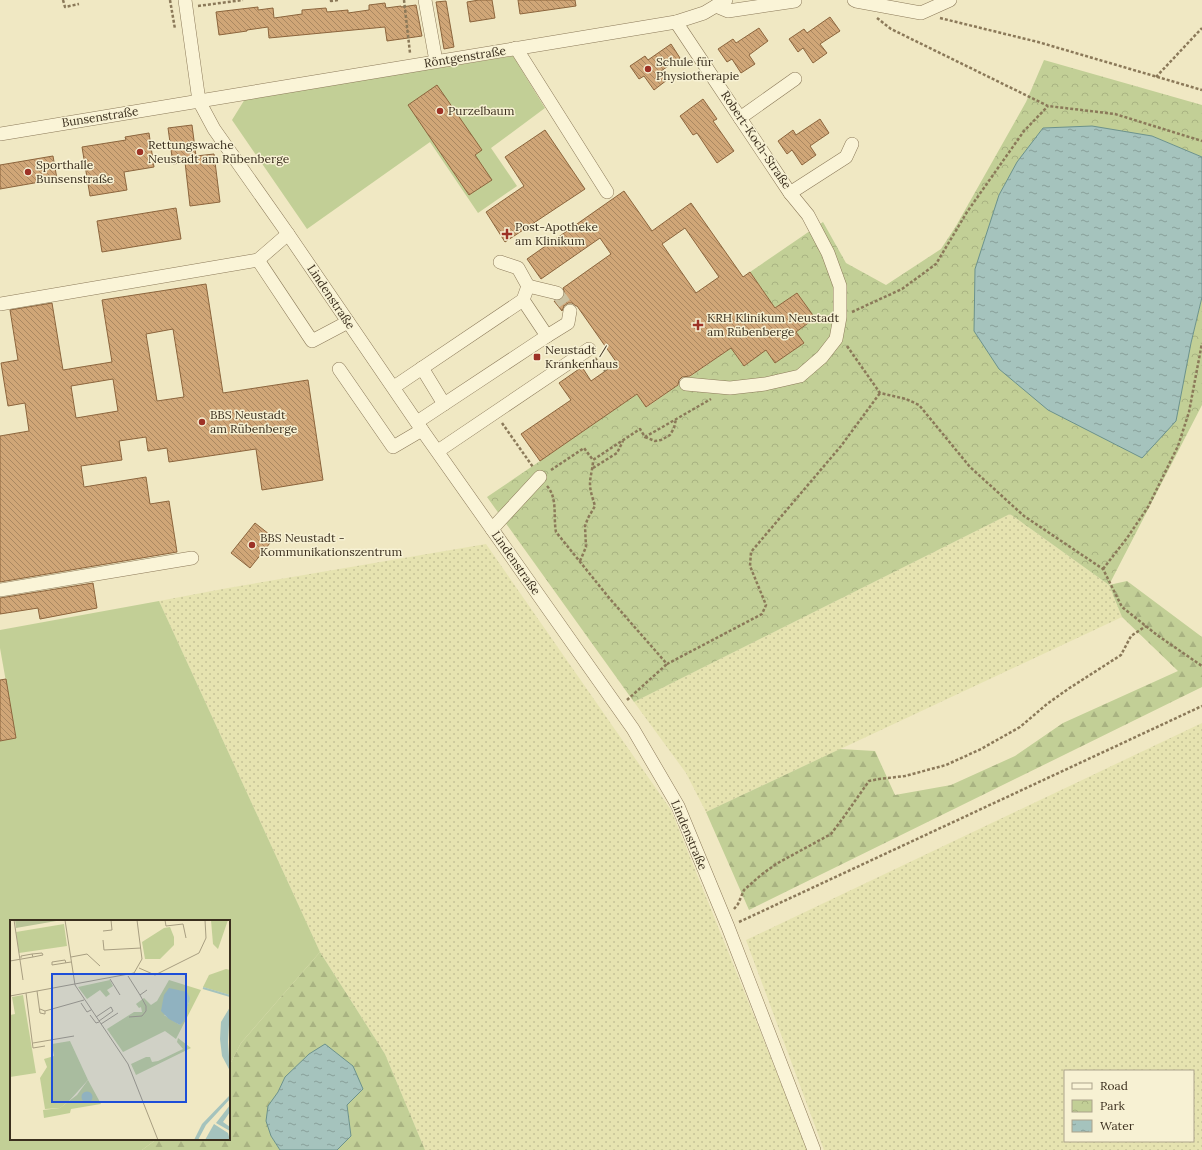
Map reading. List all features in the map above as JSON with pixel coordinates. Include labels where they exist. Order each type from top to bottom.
[{"type":"street","points":[[425,0],[436,61]]},
{"type":"street","points":[[854,0],[921,13],[950,0]]},
{"type":"street","points":[[721,3],[728,11],[794,1]]},
{"type":"street","name":"Röntgenstraße","points":[[199,101],[676,22],[704,13],[721,3]]},
{"type":"street","name":"Lindenstraße","points":[[185,4],[199,101],[214,129],[633,729],[678,806],[726,924],[814,1150]]},
{"type":"street","name":"Robert-Koch-Straße","points":[[676,22],[790,193],[846,157],[852,144]]},
{"type":"street","points":[[516,48],[606,192]]},
{"type":"street","points":[[740,118],[795,79]]},
{"type":"street","name":"Bunsenstraße","points":[[0,134],[199,101]]},
{"type":"street","points":[[686,384],[730,388],[765,384],[800,376],[822,357],[836,339],[840,317],[840,286],[828,253],[808,215],[790,193]]},
{"type":"street","points":[[0,304],[258,260],[288,234]]},
{"type":"street","points":[[258,260],[312,341],[348,322]]},
{"type":"street","points":[[394,387],[523,300],[528,286],[518,268],[500,262]]},
{"type":"street","points":[[528,286],[557,292]]},
{"type":"street","points":[[523,300],[547,336]]},
{"type":"street","points":[[339,369],[392,447],[420,426],[444,404],[568,323],[570,310]]},
{"type":"street","points":[[438,451],[589,349]]},
{"type":"street","points":[[422,368],[444,404]]},
{"type":"street","points":[[492,529],[540,477]]},
{"type":"street","points":[[0,590],[192,558]]},
{"type":"path","points":[[63,0],[65,7],[79,4]]},
{"type":"path","points":[[185,4],[243,0]]},
{"type":"path","points":[[327,0],[339,0]]},
{"type":"path","points":[[404,0],[412,66]]},
{"type":"path","points":[[921,13],[1038,42],[1202,90]]},
{"type":"path","points":[[874,15],[891,29],[1048,106],[1115,114],[1202,141]]},
{"type":"path","points":[[1156,77],[1202,28]]},
{"type":"path","points":[[840,317],[902,289],[936,264],[967,212],[1024,130],[1048,106]]},
{"type":"path","points":[[836,339],[846,345],[880,393],[906,399],[919,405],[970,467],[1024,516],[1102,569],[1122,607],[1202,666]]},
{"type":"path","points":[[1102,569],[1127,538],[1148,507],[1178,446],[1189,412],[1202,343]]},
{"type":"path","points":[[645,437],[730,388]]},
{"type":"path","points":[[618,708],[668,664],[762,614],[766,605],[750,566],[751,552],[841,446],[880,393]]},
{"type":"path","points":[[494,412],[550,489],[555,510],[554,523],[556,532],[610,599],[668,664]]},
{"type":"path","points":[[593,460],[640,429],[645,437],[655,441],[662,440],[670,435],[674,428],[676,419]]},
{"type":"path","points":[[593,468],[617,453],[623,440]]},
{"type":"path","points":[[540,477],[584,448],[593,460],[590,486],[595,506],[588,518],[586,526],[586,547],[580,561]]},
{"type":"path","points":[[726,924],[738,904],[744,890],[776,864],[831,834],[844,818],[869,781],[905,776],[946,765],[981,749],[1020,727],[1047,704],[1068,689],[1121,655],[1131,636],[1146,626]]},
{"type":"path","points":[[726,924],[1202,706]]},
{"type":"shaded area","points":[[1010,514],[1109,585],[1122,617],[706,812],[686,773],[634,702]]},
{"type":"shaded area","points":[[486,544],[671,810],[808,1150],[425,1150],[385,1054],[320,952],[159,601]]},
{"type":"shaded area","points":[[1202,723],[1202,1150],[824,1150],[746,940]]},
{"type":"green space","points":[[513,56],[545,108],[491,148],[517,186],[478,213],[430,142],[307,229],[232,120],[245,99]]},
{"type":"green space","points":[[1044,60],[1202,105],[1202,157],[1152,136],[1191,343],[1202,297],[1202,405],[1109,585],[1010,514],[634,702],[487,497],[637,394],[647,407],[731,348],[744,366],[766,350],[775,363],[804,343],[796,332],[815,318],[797,293],[775,308],[750,272],[823,222],[846,263],[886,285],[941,249],[956,226],[1026,102]]},
{"type":"green space","points":[[1127,581],[1202,637],[1202,687],[749,910],[706,812],[840,749],[875,751],[895,795],[951,785],[1015,756],[1063,723],[1178,671],[1122,617],[1109,585]]},
{"type":"green space","points":[[159,601],[320,952],[241,1043],[230,1064],[230,920],[10,920],[10,1140],[156,1140],[142,1150],[0,1150],[0,741],[16,738],[0,648],[0,630]]},
{"type":"green space","points":[[320,952],[385,1054],[425,1150],[337,1150],[351,1136],[347,1105],[285,1077],[278,1092],[271,1136],[280,1150],[142,1150],[156,1140],[230,1140],[230,1064],[241,1043]]},
{"type":"water","points":[[1092,126],[1152,136],[1202,157],[1202,297],[1191,343],[1176,421],[1142,458],[1048,410],[999,369],[974,331],[975,269],[999,195],[1017,162],[1043,128]]},
{"type":"water","points":[[325,1044],[353,1066],[363,1089],[347,1105],[351,1136],[337,1150],[280,1150],[271,1136],[266,1121],[268,1106],[278,1092],[285,1077],[309,1054]]},
{"type":"building","points":[[492,0],[495,18],[470,22],[467,2]]},
{"type":"building","points":[[518,0],[575,0],[576,6],[520,14]]},
{"type":"building","points":[[446,1],[454,47],[444,49],[436,2]]},
{"type":"building","points":[[385,3],[386,8],[416,5],[422,36],[387,41],[385,27],[269,38],[268,27],[219,35],[216,12],[258,7],[258,10],[273,8],[274,18],[302,14],[302,10],[326,8],[327,12],[348,10],[348,13],[369,10],[369,5]]},
{"type":"building","points":[[830,17],[840,31],[820,44],[827,53],[813,63],[803,48],[798,52],[789,39],[804,29],[807,33]]},
{"type":"building","points":[[759,28],[768,41],[749,55],[755,64],[741,73],[732,59],[727,62],[718,49],[733,39],[736,43]]},
{"type":"building","name":"Schule für Physiotherapie","points":[[671,44],[680,58],[661,71],[667,80],[654,90],[644,76],[639,79],[630,66],[645,56],[648,60]]},
{"type":"building","points":[[437,85],[482,150],[475,155],[492,180],[469,195],[408,105]]},
{"type":"building","points":[[703,99],[717,119],[713,121],[734,151],[717,163],[697,133],[693,135],[680,116]]},
{"type":"building","points":[[820,119],[829,133],[810,146],[816,155],[802,165],[792,150],[787,154],[778,141],[793,130],[796,135]]},
{"type":"building","points":[[192,125],[196,156],[214,154],[220,202],[190,206],[185,162],[173,164],[168,128]]},
{"type":"building","points":[[545,130],[585,189],[505,242],[486,212],[524,186],[505,157]]},
{"type":"building","points":[[149,133],[154,167],[124,172],[127,190],[90,196],[82,147],[126,140],[125,137]]},
{"type":"building","name":"Sporthalle Bunsenstraße","points":[[53,156],[57,179],[0,189],[0,165]]},
{"type":"building","name":"KRH Klinikum Neustadt am Rübenberge","points":[[624,191],[652,231],[691,203],[743,277],[750,272],[775,308],[797,293],[815,318],[796,332],[804,343],[775,363],[766,350],[744,366],[731,348],[690,376],[682,377],[679,380],[678,385],[646,407],[637,394],[540,461],[521,434],[571,400],[559,383],[582,367],[591,381],[617,363],[577,306],[572,303],[568,303],[564,306],[562,311],[554,301],[559,301],[563,298],[565,294],[563,288],[611,254],[600,238],[541,279],[527,259]],"holes":[[[685,228],[719,277],[696,293],[662,244]]]},
{"type":"building","points":[[176,208],[181,239],[102,252],[97,221]]},
{"type":"building","points":[[206,284],[223,393],[308,380],[323,480],[262,490],[256,449],[169,462],[167,448],[148,451],[146,437],[119,441],[122,460],[81,466],[84,487],[146,477],[150,504],[169,501],[177,552],[0,582],[0,436],[29,431],[25,403],[8,406],[1,363],[18,360],[10,310],[52,303],[63,370],[112,362],[102,300]],"holes":[[[173,329],[184,397],[157,401],[146,334]],[[113,379],[118,411],[76,418],[71,386]]]},
{"type":"building","name":"BBS Neustadt - Kommunikationszentrum","points":[[255,523],[274,538],[250,568],[231,553]]},
{"type":"building","points":[[93,583],[97,608],[40,619],[38,608],[0,614],[0,598]]},
{"type":"building","points":[[6,679],[16,738],[0,741],[0,680]]},
{"type":"tunnel","points":[[557,293],[570,311]]},
{"type":"place","name":"Schule für Physiotherapie","points":[[648,69]]},
{"type":"place","name":"Purzelbaum","points":[[440,111]]},
{"type":"place","name":"Rettungswache Neustadt am Rübenberge","points":[[140,152]]},
{"type":"place","name":"Sporthalle Bunsenstraße","points":[[28,172]]},
{"type":"place","name":"Post-Apotheke am Klinikum","points":[[507,234]]},
{"type":"place","name":"KRH Klinikum Neustadt am Rübenberge","points":[[698,325]]},
{"type":"place","name":"Neustadt / Krankenhaus","points":[[537,357]]},
{"type":"place","name":"BBS Neustadt am Rübenberge","points":[[202,422]]},
{"type":"place","name":"BBS Neustadt - Kommunikationszentrum","points":[[252,545]]}]
